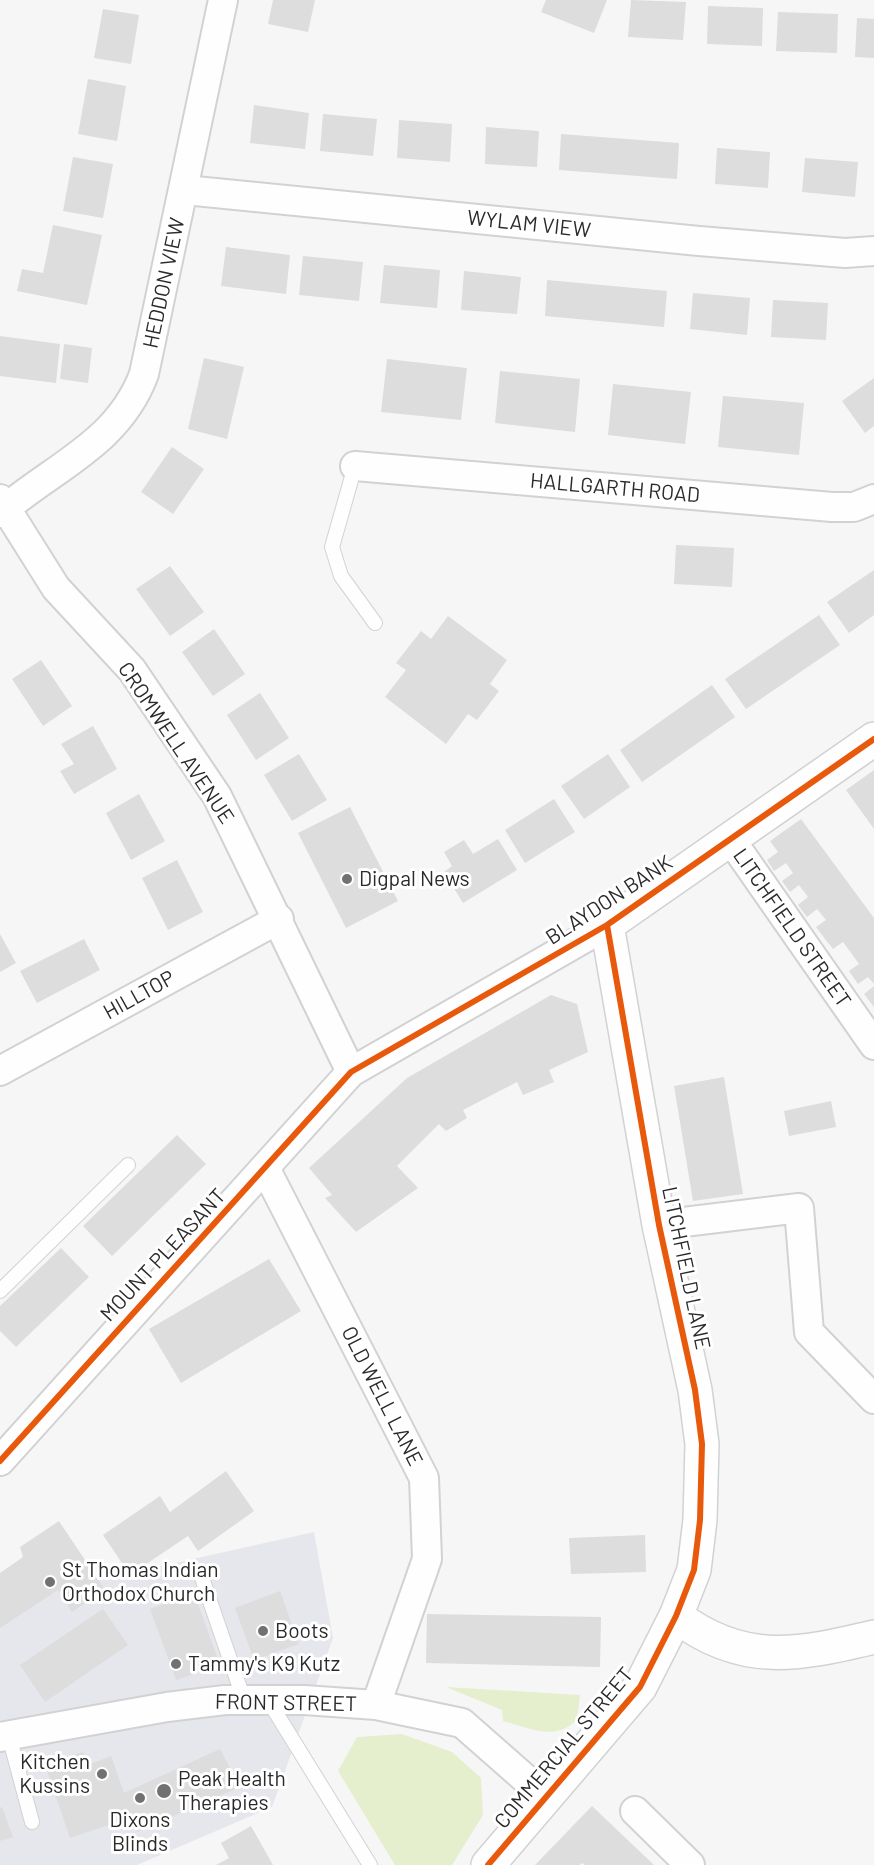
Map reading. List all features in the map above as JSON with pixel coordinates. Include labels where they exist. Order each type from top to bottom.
[{"type":"street","name":"HEDDON VIEW","points":[[2,506],[96,444],[135,399],[144,374],[185,190],[223,0]]},
{"type":"street","name":"WYLAM VIEW","points":[[185,190],[711,242],[845,253],[874,251]]},
{"type":"street","name":"HALLGARTH ROAD","points":[[355,466],[832,507],[854,507],[874,499]]},
{"type":"street","name":"CROMWELL AVENUE","points":[[2,506],[56,588],[132,670],[217,796],[279,919],[351,1072]]},
{"type":"street","name":"BLAYDON BANK","points":[[351,1072],[607,925],[874,740]]},
{"type":"street","name":"LITCHFIELD STREET","points":[[731,840],[874,1045]]},
{"type":"street","name":"HILLTOP","points":[[0,1071],[279,919]]},
{"type":"street","name":"LITCHFIELD LANE","points":[[607,925],[659,1225],[695,1390],[702,1444],[700,1520],[694,1570],[676,1616]]},
{"type":"street","name":"MOUNT PLEASANT","points":[[0,1461],[351,1072]]},
{"type":"street","name":"OLD WELL LANE","points":[[265,1168],[424,1478],[427,1559],[376,1705]]},
{"type":"street","points":[[659,1225],[800,1208],[808,1332],[874,1399]]},
{"type":"street","points":[[676,1616],[696,1632],[720,1643],[757,1653],[828,1647],[874,1637]]},
{"type":"street","name":"COMMERCIAL STREET","points":[[488,1865],[640,1687],[676,1616]]},
{"type":"street","name":"FRONT STREET","points":[[4,1737],[167,1707],[225,1700],[376,1705],[462,1723],[545,1796]]},
{"type":"street","points":[[635,1810],[690,1865]]},
{"type":"lane","points":[[355,466],[332,547],[341,576],[375,623]]},
{"type":"lane","points":[[0,1291],[128,1165]]},
{"type":"lane","points":[[201,1575],[256,1700],[370,1865]]},
{"type":"lane","points":[[4,1737],[32,1822]]},
{"type":"shaded area","points":[[314,1532],[333,1638],[272,1807],[137,1865],[0,1865],[0,1602]]},
{"type":"green space","points":[[446,1687],[580,1695],[577,1720],[568,1727],[550,1732],[532,1730],[503,1721],[502,1710]]},
{"type":"green space","points":[[402,1734],[452,1752],[481,1778],[483,1815],[452,1865],[395,1865],[338,1771],[357,1737]]},
{"type":"building","points":[[273,0],[315,0],[308,32],[268,24]]},
{"type":"building","points":[[546,0],[607,0],[594,33],[541,12]]},
{"type":"building","points":[[631,0],[686,2],[683,40],[628,37]]},
{"type":"building","points":[[708,6],[763,8],[762,46],[707,44]]},
{"type":"building","points":[[103,9],[139,15],[131,64],[94,58]]},
{"type":"building","points":[[778,12],[838,14],[837,53],[776,51]]},
{"type":"building","points":[[857,18],[874,19],[874,58],[855,57]]},
{"type":"building","points":[[88,79],[126,86],[117,141],[78,134]]},
{"type":"building","points":[[254,105],[309,113],[305,149],[250,143]]},
{"type":"building","points":[[323,114],[377,119],[373,156],[320,151]]},
{"type":"building","points":[[399,120],[452,124],[450,162],[397,158]]},
{"type":"building","points":[[486,127],[539,131],[537,167],[485,164]]},
{"type":"building","points":[[561,134],[679,143],[677,179],[559,170]]},
{"type":"building","points":[[717,148],[770,152],[768,188],[715,184]]},
{"type":"building","points":[[73,157],[113,164],[103,218],[63,211]]},
{"type":"building","points":[[805,158],[858,162],[855,197],[802,192]]},
{"type":"building","points":[[53,225],[102,235],[87,305],[17,291],[22,269],[43,273]]},
{"type":"building","points":[[226,247],[290,255],[286,294],[221,286]]},
{"type":"building","points":[[303,256],[363,262],[359,301],[299,295]]},
{"type":"building","points":[[384,265],[440,270],[437,308],[380,303]]},
{"type":"building","points":[[464,271],[521,277],[517,314],[461,310]]},
{"type":"building","points":[[547,280],[667,291],[664,327],[545,316]]},
{"type":"building","points":[[693,293],[750,298],[747,335],[690,329]]},
{"type":"building","points":[[773,300],[828,303],[826,340],[771,337]]},
{"type":"building","points":[[0,336],[60,344],[56,383],[0,376]]},
{"type":"building","points":[[64,344],[92,348],[88,383],[60,379]]},
{"type":"building","points":[[204,358],[244,367],[227,439],[188,429]]},
{"type":"building","points":[[387,359],[467,368],[461,420],[381,412]]},
{"type":"building","points":[[500,371],[580,379],[575,432],[495,423]]},
{"type":"building","points":[[874,378],[874,426],[865,433],[842,401]]},
{"type":"building","points":[[613,384],[691,392],[685,444],[608,435]]},
{"type":"building","points":[[723,396],[804,403],[799,455],[718,447]]},
{"type":"building","points":[[172,447],[204,469],[173,514],[141,492]]},
{"type":"building","points":[[676,545],[734,548],[732,587],[674,584]]},
{"type":"building","points":[[170,566],[204,612],[170,636],[136,589]]},
{"type":"building","points":[[874,570],[874,615],[849,633],[827,602]]},
{"type":"building","points":[[819,615],[840,645],[746,709],[725,679]]},
{"type":"building","points":[[448,616],[507,660],[490,684],[499,691],[477,720],[468,714],[446,744],[385,697],[406,670],[396,663],[421,631],[431,639]]},
{"type":"building","points":[[214,629],[245,674],[213,696],[182,652]]},
{"type":"building","points":[[41,660],[72,706],[43,726],[12,679]]},
{"type":"building","points":[[712,685],[735,717],[642,782],[620,750]]},
{"type":"building","points":[[260,693],[289,738],[256,760],[227,715]]},
{"type":"building","points":[[93,726],[117,769],[74,794],[60,771],[74,764],[61,744]]},
{"type":"building","points":[[299,754],[327,800],[292,821],[264,775]]},
{"type":"building","points":[[608,754],[630,787],[584,819],[561,786]]},
{"type":"building","points":[[874,770],[874,829],[846,790]]},
{"type":"building","points":[[139,794],[165,841],[131,860],[106,813]]},
{"type":"building","points":[[554,799],[575,832],[525,863],[505,830]]},
{"type":"building","points":[[350,807],[398,901],[346,928],[298,833]]},
{"type":"building","points":[[801,819],[874,918],[874,984],[868,977],[858,984],[849,971],[859,964],[843,942],[833,949],[816,927],[826,920],[817,909],[807,917],[798,905],[808,897],[799,885],[790,892],[782,881],[793,873],[786,863],[774,871],[767,860],[778,852],[770,841]]},
{"type":"building","points":[[498,839],[517,870],[463,903],[444,872],[452,866],[444,852],[464,840],[473,854]]},
{"type":"building","points":[[177,860],[203,912],[168,930],[142,878]]},
{"type":"building","points":[[0,934],[16,963],[0,972]]},
{"type":"building","points":[[84,939],[100,970],[37,1003],[20,971]]},
{"type":"building","points":[[874,986],[874,1007],[864,994]]},
{"type":"building","points":[[551,995],[577,1004],[588,1052],[549,1070],[554,1082],[523,1095],[517,1082],[463,1110],[467,1118],[446,1131],[439,1124],[397,1166],[418,1188],[356,1232],[325,1198],[332,1195],[309,1168],[407,1078]]},
{"type":"building","points":[[724,1077],[743,1194],[693,1201],[674,1086]]},
{"type":"building","points":[[831,1101],[836,1127],[789,1136],[784,1111]]},
{"type":"building","points":[[177,1135],[206,1164],[112,1256],[83,1226]]},
{"type":"building","points":[[61,1248],[89,1277],[16,1347],[0,1331],[0,1306]]},
{"type":"building","points":[[269,1259],[301,1311],[181,1383],[149,1329]]},
{"type":"building","points":[[226,1471],[254,1511],[198,1551],[188,1536],[130,1575],[103,1535],[160,1496],[170,1512]]},
{"type":"building","name":"St Thomas Indian Orthodox Church","points":[[59,1521],[105,1590],[72,1612],[58,1590],[0,1628],[0,1573],[23,1557],[20,1547]]},
{"type":"building","points":[[645,1535],[646,1572],[571,1574],[569,1538]]},
{"type":"building","points":[[280,1591],[299,1644],[254,1660],[235,1608]]},
{"type":"building","points":[[194,1593],[220,1665],[176,1680],[150,1609]]},
{"type":"building","points":[[103,1609],[128,1645],[45,1702],[20,1665]]},
{"type":"building","points":[[427,1614],[601,1617],[600,1667],[426,1663]]},
{"type":"building","points":[[220,1749],[240,1787],[137,1832],[132,1817],[70,1838],[45,1765],[83,1752],[88,1765],[111,1756],[124,1793]]},
{"type":"building","points":[[592,1806],[654,1865],[585,1865],[582,1863],[580,1865],[535,1865]]},
{"type":"building","points":[[2,1807],[13,1837],[0,1841],[0,1808]]},
{"type":"building","points":[[251,1826],[273,1865],[216,1865],[229,1858],[221,1843]]},
{"type":"cycle path","points":[[0,1461],[351,1072],[607,925],[874,739]]},
{"type":"cycle path","points":[[488,1865],[640,1687],[676,1616],[694,1570],[700,1520],[702,1444],[695,1390],[659,1225],[607,925]]},
{"type":"place","name":"Digpal News","points":[[347,879]]},
{"type":"place","name":"St Thomas Indian Orthodox Church","points":[[50,1582]]},
{"type":"place","name":"Boots","points":[[263,1631]]},
{"type":"place","name":"Tammy's K9 Kutz","points":[[176,1664]]},
{"type":"place","name":"Kitchen Kussins","points":[[102,1774]]},
{"type":"place","name":"Peak Health Therapies","points":[[164,1791]]},
{"type":"place","name":"Dixons Blinds","points":[[140,1798]]}]
